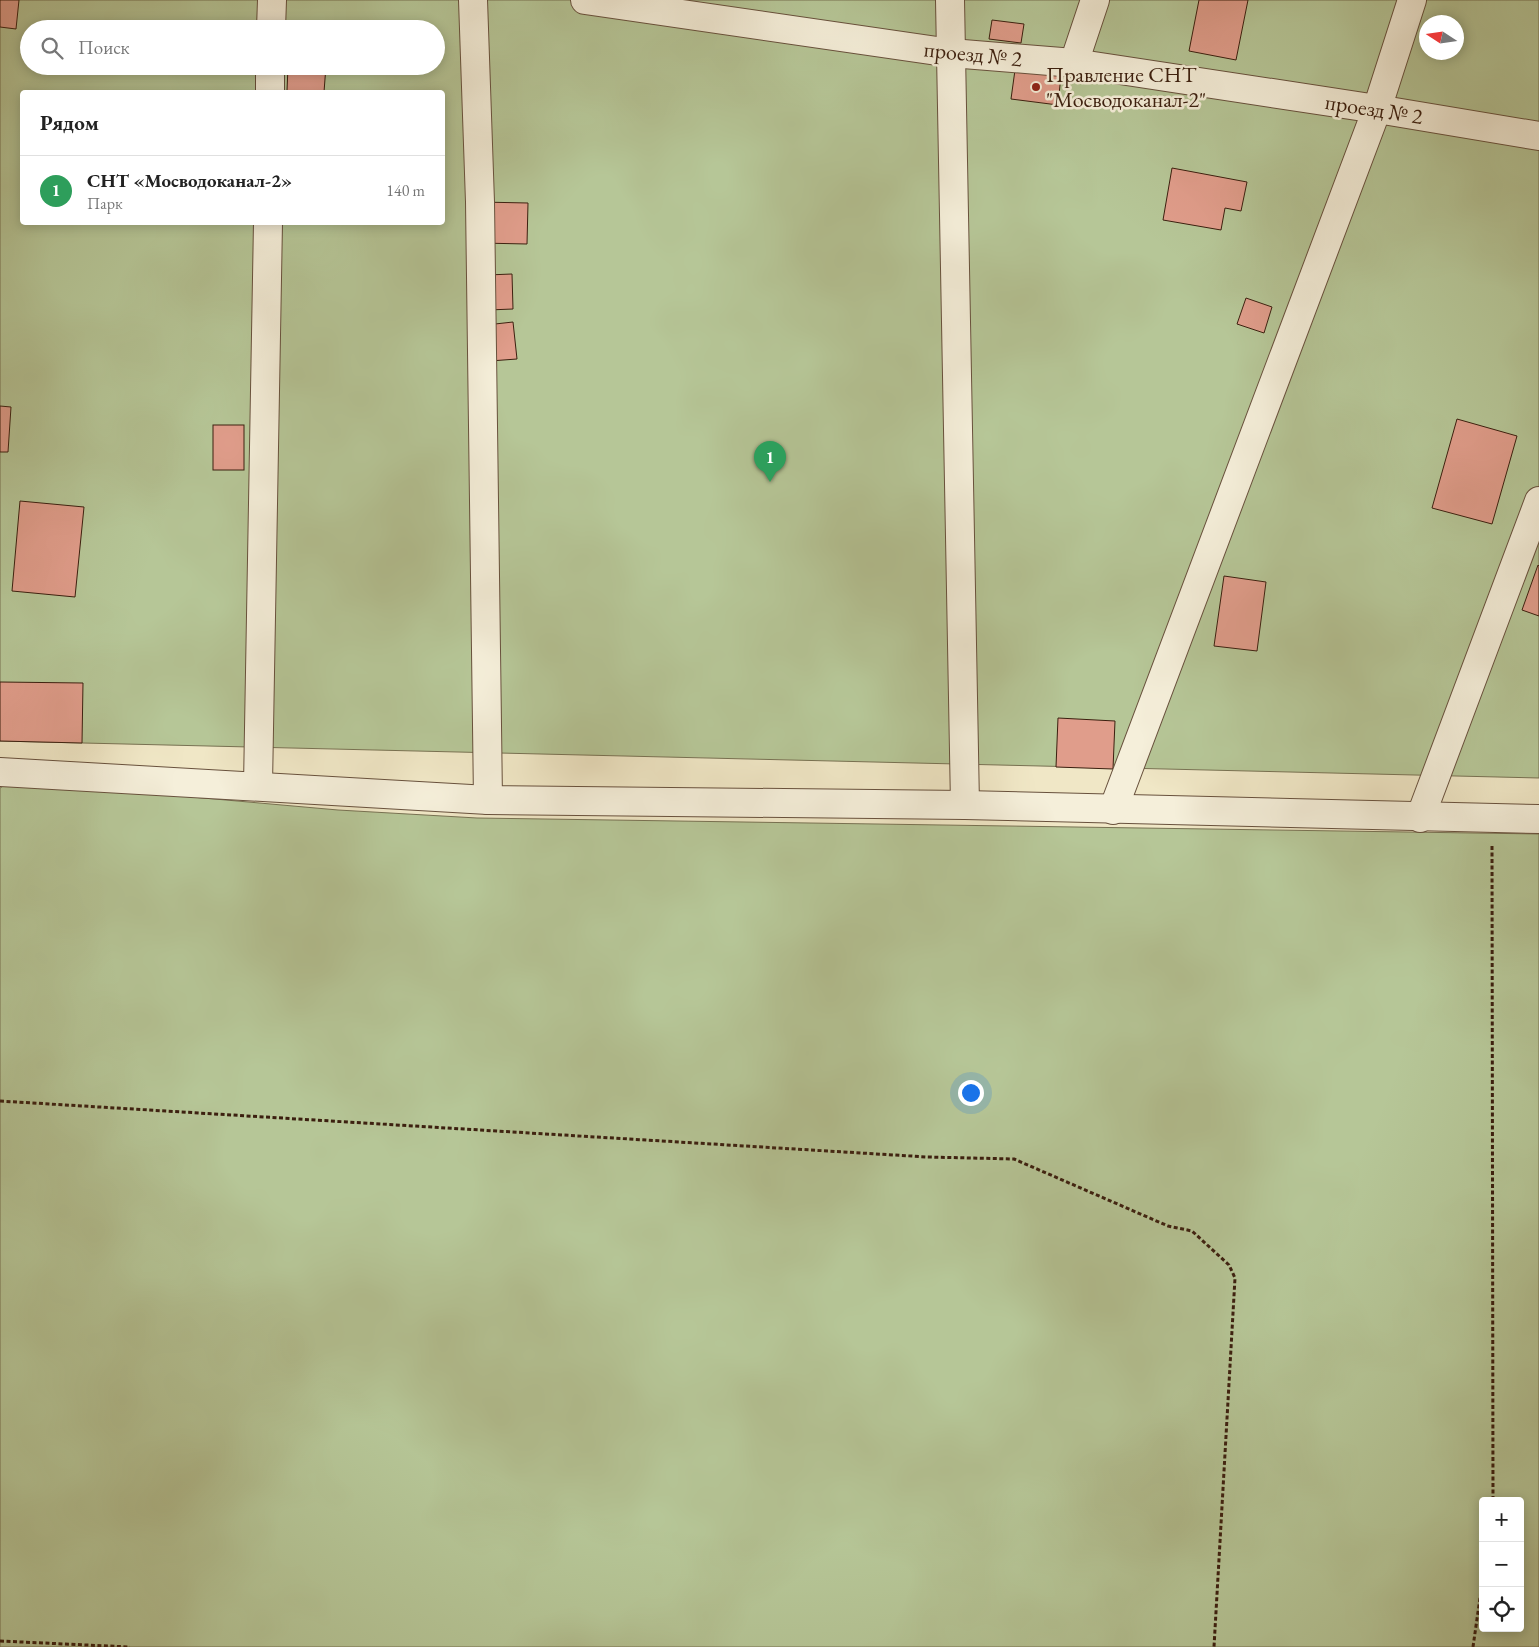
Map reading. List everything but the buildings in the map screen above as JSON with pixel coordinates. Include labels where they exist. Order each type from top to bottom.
[{"type":"street","points":[[271,20],[272,0]]},
{"type":"street","points":[[473,0],[480,202],[488,800]]},
{"type":"street","name":"проезд № 2","points":[[585,0],[951,53],[1074,63],[1377,109],[1539,136]]},
{"type":"street","points":[[950,0],[965,805]]},
{"type":"street","points":[[1074,63],[1095,0]]},
{"type":"street","points":[[1113,810],[1377,109],[1412,0]]},
{"type":"street","points":[[270,75],[270,90]]},
{"type":"street","points":[[258,785],[268,225]]},
{"type":"street","points":[[1420,818],[1539,501]]},
{"type":"street","points":[[0,772],[258,785],[488,800],[965,805],[1420,818],[1539,819]]},
{"type":"path","points":[[1492,819],[1493,1497]]},
{"type":"path","points":[[0,1101],[907,1156],[1014,1159],[1168,1226],[1192,1231],[1229,1264],[1235,1278],[1214,1647]]},
{"type":"path","points":[[1473,1647],[1482,1587]]},
{"type":"path","points":[[0,1641],[130,1647]]},
{"type":"green space","points":[[0,0],[1539,0],[1539,778],[0,741]]},
{"type":"green space","points":[[12,781],[338,810],[477,818],[1539,834],[1539,1647],[0,1647],[0,788]]},
{"type":"place","name":"Правление СНТ \"Мосводоканал-2\"","points":[[1036,87]]},
{"type":"place","name":"СНТ «Мосводоканал-2»","points":[[770,482]]}]
